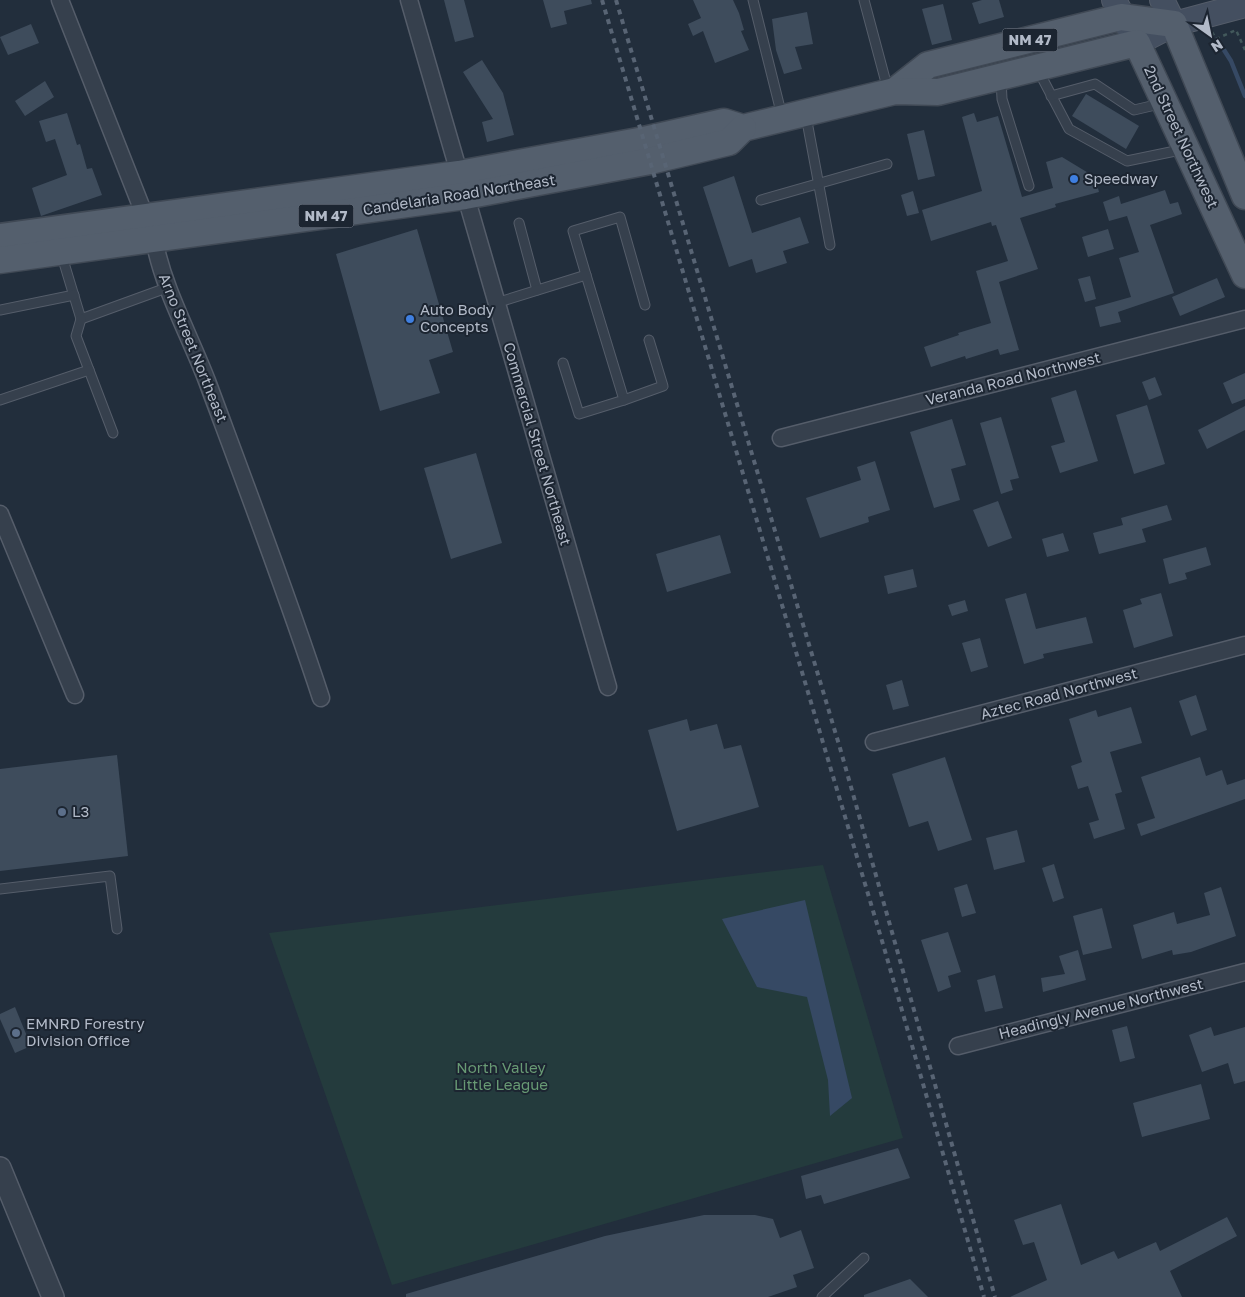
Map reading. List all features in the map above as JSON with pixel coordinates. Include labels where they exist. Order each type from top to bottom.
[{"type":"main road","points":[[1162,0],[1174,24],[1245,196]]},
{"type":"main road","points":[[1137,43],[1174,24],[1245,5]]},
{"type":"main road","name":"NM 47","points":[[892,92],[928,65],[1117,9],[1174,24]]},
{"type":"main road","name":"2nd Street Northwest","points":[[1117,9],[1137,43],[1245,275]]},
{"type":"main road","name":"NM 47","points":[[794,116],[892,92],[938,92],[1137,43]]},
{"type":"main road","name":"Candelaria Road Northeast","points":[[0,237],[149,229],[462,185],[647,151],[729,142],[743,128],[794,116]]},
{"type":"main road","name":"Candelaria Road Northeast","points":[[0,260],[61,251],[149,229]]},
{"type":"street","name":"Arno Street Northeast","points":[[60,0],[149,229],[159,264],[194,346],[288,596],[320,698]]},
{"type":"street","name":"Commercial Street Northeast","points":[[408,0],[608,687]]},
{"type":"street","name":"Veranda Road Northwest","points":[[781,438],[1245,319]]},
{"type":"street","points":[[0,514],[75,695]]},
{"type":"street","name":"Aztec Road Northwest","points":[[874,742],[1245,646]]},
{"type":"street","name":"Headingly Avenue Northwest","points":[[958,1046],[1245,972]]},
{"type":"street","points":[[0,1168],[53,1297]]},
{"type":"lane","points":[[753,0],[819,184],[830,245]]},
{"type":"lane","points":[[864,0],[892,92]]},
{"type":"lane","points":[[1036,68],[1069,129],[1127,161],[1186,148]]},
{"type":"lane","points":[[1001,77],[1002,99],[1028,186]]},
{"type":"lane","points":[[1052,96],[1095,84],[1134,110],[1165,103]]},
{"type":"lane","points":[[761,200],[887,164]]},
{"type":"lane","points":[[624,400],[574,232],[620,217],[645,304]]},
{"type":"lane","points":[[518,223],[537,290]]},
{"type":"lane","points":[[61,251],[81,319],[76,336],[113,433]]},
{"type":"lane","points":[[496,303],[586,275]]},
{"type":"lane","points":[[81,319],[169,287]]},
{"type":"lane","points":[[0,310],[74,295]]},
{"type":"lane","points":[[564,363],[579,414],[663,386],[649,340]]},
{"type":"lane","points":[[0,400],[88,370]]},
{"type":"lane","points":[[0,889],[110,876],[117,929]]},
{"type":"lane","points":[[822,1297],[864,1258]]},
{"type":"path","points":[[1216,39],[1236,30],[1245,50]]},
{"type":"green space","name":"North Valley Little League","points":[[823,865],[903,1138],[392,1285],[269,933]]},
{"type":"water","points":[[805,900],[852,1098],[830,1116],[828,1080],[807,997],[757,987],[722,919]]},
{"type":"building","points":[[444,0],[464,0],[474,37],[455,42]]},
{"type":"building","points":[[543,0],[591,0],[592,4],[564,11],[567,24],[551,28]]},
{"type":"building","points":[[693,0],[733,0],[744,30],[741,31],[749,50],[715,63],[703,31],[693,36],[688,24],[701,18]]},
{"type":"building","points":[[982,0],[999,0],[1004,17],[979,24],[972,3]]},
{"type":"building","points":[[943,4],[952,40],[932,45],[922,9]]},
{"type":"building","points":[[807,12],[813,44],[795,47],[802,69],[784,74],[776,50],[772,19]]},
{"type":"building","points":[[31,24],[39,43],[8,55],[0,37]]},
{"type":"building","points":[[482,60],[503,93],[514,135],[487,142],[482,122],[493,119],[463,72]]},
{"type":"building","points":[[45,81],[54,97],[25,116],[15,101]]},
{"type":"building","points":[[1086,94],[1139,126],[1126,149],[1072,116]]},
{"type":"building","points":[[67,113],[77,145],[80,144],[87,169],[92,168],[102,195],[41,216],[32,188],[67,175],[55,139],[46,142],[39,121]]},
{"type":"building","points":[[974,113],[977,122],[998,116],[1022,197],[1053,188],[1046,162],[1062,157],[1095,177],[1099,192],[1055,204],[1056,207],[1020,218],[1038,269],[999,282],[1019,350],[1000,355],[998,349],[966,359],[965,356],[931,367],[924,347],[959,335],[958,333],[991,323],[976,271],[1008,261],[996,225],[992,226],[991,222],[931,241],[922,210],[982,191],[962,117]]},
{"type":"building","points":[[924,130],[935,176],[918,180],[907,134]]},
{"type":"building","points":[[734,176],[752,233],[800,217],[809,243],[783,251],[787,263],[756,273],[752,259],[729,267],[703,187]]},
{"type":"building","points":[[1165,190],[1170,204],[1178,202],[1182,214],[1150,225],[1174,293],[1118,312],[1121,322],[1100,327],[1095,307],[1131,297],[1119,258],[1139,252],[1127,216],[1109,221],[1103,202],[1119,196],[1121,204]]},
{"type":"building","points":[[913,191],[919,213],[907,216],[901,195]]},
{"type":"building","points":[[417,229],[453,352],[429,360],[440,393],[380,411],[336,254]]},
{"type":"building","points":[[1108,229],[1114,249],[1088,257],[1082,237]]},
{"type":"building","points":[[1090,276],[1096,299],[1085,302],[1078,279]]},
{"type":"building","points":[[1217,278],[1225,297],[1180,316],[1172,297]]},
{"type":"building","points":[[1245,373],[1245,399],[1232,404],[1223,383]]},
{"type":"building","points":[[1155,377],[1162,395],[1149,400],[1142,382]]},
{"type":"building","points":[[1076,390],[1098,461],[1060,473],[1051,446],[1065,442],[1051,398]]},
{"type":"building","points":[[1147,405],[1165,464],[1134,474],[1116,415]]},
{"type":"building","points":[[1245,406],[1245,430],[1207,449],[1198,430]]},
{"type":"building","points":[[1001,417],[1019,478],[1010,480],[1013,490],[1001,494],[980,423]]},
{"type":"building","points":[[952,419],[966,465],[951,469],[960,500],[934,508],[910,432]]},
{"type":"building","points":[[476,453],[502,543],[451,559],[424,468]]},
{"type":"building","points":[[875,461],[890,510],[868,517],[869,522],[820,538],[806,498],[861,480],[857,467]]},
{"type":"building","points":[[998,501],[1012,538],[988,547],[973,510]]},
{"type":"building","points":[[1167,505],[1172,520],[1142,529],[1146,542],[1099,554],[1093,533],[1123,525],[1121,518]]},
{"type":"building","points":[[1063,533],[1069,551],[1047,557],[1042,539]]},
{"type":"building","points":[[720,535],[731,573],[667,592],[656,554]]},
{"type":"building","points":[[1206,547],[1211,565],[1185,573],[1187,579],[1169,584],[1163,559]]},
{"type":"building","points":[[913,569],[917,587],[888,594],[884,576]]},
{"type":"building","points":[[1026,593],[1036,629],[1086,617],[1093,643],[1043,654],[1044,658],[1024,664],[1005,599]]},
{"type":"building","points":[[1161,593],[1173,636],[1134,648],[1123,610],[1142,604],[1140,599]]},
{"type":"building","points":[[965,600],[968,611],[952,616],[948,605]]},
{"type":"building","points":[[980,638],[988,667],[971,672],[962,643]]},
{"type":"building","points":[[902,680],[909,706],[893,710],[886,685]]},
{"type":"building","points":[[1196,695],[1207,730],[1191,736],[1179,701]]},
{"type":"building","points":[[1131,707],[1142,743],[1110,752],[1122,792],[1115,794],[1125,829],[1094,839],[1089,823],[1099,820],[1088,786],[1078,789],[1071,766],[1082,762],[1069,719],[1096,710],[1098,717]]},
{"type":"building","points":[[687,719],[690,731],[717,724],[724,749],[741,745],[759,807],[677,831],[648,730]]},
{"type":"building","name":"L3","points":[[117,755],[128,856],[0,871],[0,769]]},
{"type":"building","points":[[945,757],[972,840],[938,851],[928,821],[909,827],[892,774]]},
{"type":"building","points":[[1200,757],[1206,776],[1222,770],[1227,785],[1245,779],[1245,799],[1141,836],[1137,824],[1155,818],[1141,777]]},
{"type":"building","points":[[1017,830],[1025,862],[994,870],[986,838]]},
{"type":"building","points":[[1054,864],[1064,898],[1053,902],[1042,868]]},
{"type":"building","points":[[967,884],[976,913],[962,917],[954,888]]},
{"type":"building","points":[[1221,887],[1236,936],[1191,952],[1173,955],[1172,950],[1142,959],[1133,925],[1174,912],[1177,924],[1210,915],[1204,893]]},
{"type":"building","points":[[1102,908],[1112,948],[1083,955],[1073,916]]},
{"type":"building","points":[[948,932],[961,972],[948,976],[951,987],[938,992],[921,940]]},
{"type":"building","points":[[1078,950],[1086,980],[1043,992],[1041,978],[1065,974],[1059,956]]},
{"type":"building","points":[[995,975],[1003,1008],[985,1012],[977,980]]},
{"type":"building","name":"EMNRD Forestry Division Office","points":[[15,1007],[31,1046],[15,1053],[0,1019],[0,1014]]},
{"type":"building","points":[[1127,1026],[1135,1058],[1120,1062],[1112,1030]]},
{"type":"building","points":[[1211,1027],[1214,1036],[1245,1027],[1245,1081],[1234,1084],[1228,1063],[1202,1072],[1189,1035]]},
{"type":"building","points":[[1201,1084],[1210,1119],[1142,1137],[1133,1103]]},
{"type":"building","points":[[898,1148],[910,1178],[824,1204],[821,1195],[806,1199],[801,1176]]},
{"type":"building","points":[[1061,1204],[1081,1265],[1114,1251],[1118,1259],[1156,1242],[1160,1251],[1227,1217],[1237,1236],[1170,1271],[1182,1297],[1010,1297],[1047,1280],[1034,1242],[1023,1245],[1014,1220]]},
{"type":"building","points":[[704,1215],[755,1215],[773,1219],[780,1238],[801,1230],[814,1268],[793,1275],[797,1287],[768,1297],[406,1297],[406,1294],[605,1236]]},
{"type":"building","points":[[910,1279],[928,1297],[864,1297],[864,1295]]},
{"type":"waterway","points":[[1224,50],[1231,61],[1245,96]]},
{"type":"railway","points":[[602,0],[885,951],[984,1297]]},
{"type":"railway","points":[[616,0],[840,748],[995,1297]]},
{"type":"place","name":"Speedway","points":[[1074,179]]},
{"type":"place","name":"Auto Body Concepts","points":[[410,319]]},
{"type":"place","name":"L3","points":[[62,812]]},
{"type":"place","name":"EMNRD Forestry Division Office","points":[[16,1033]]}]
